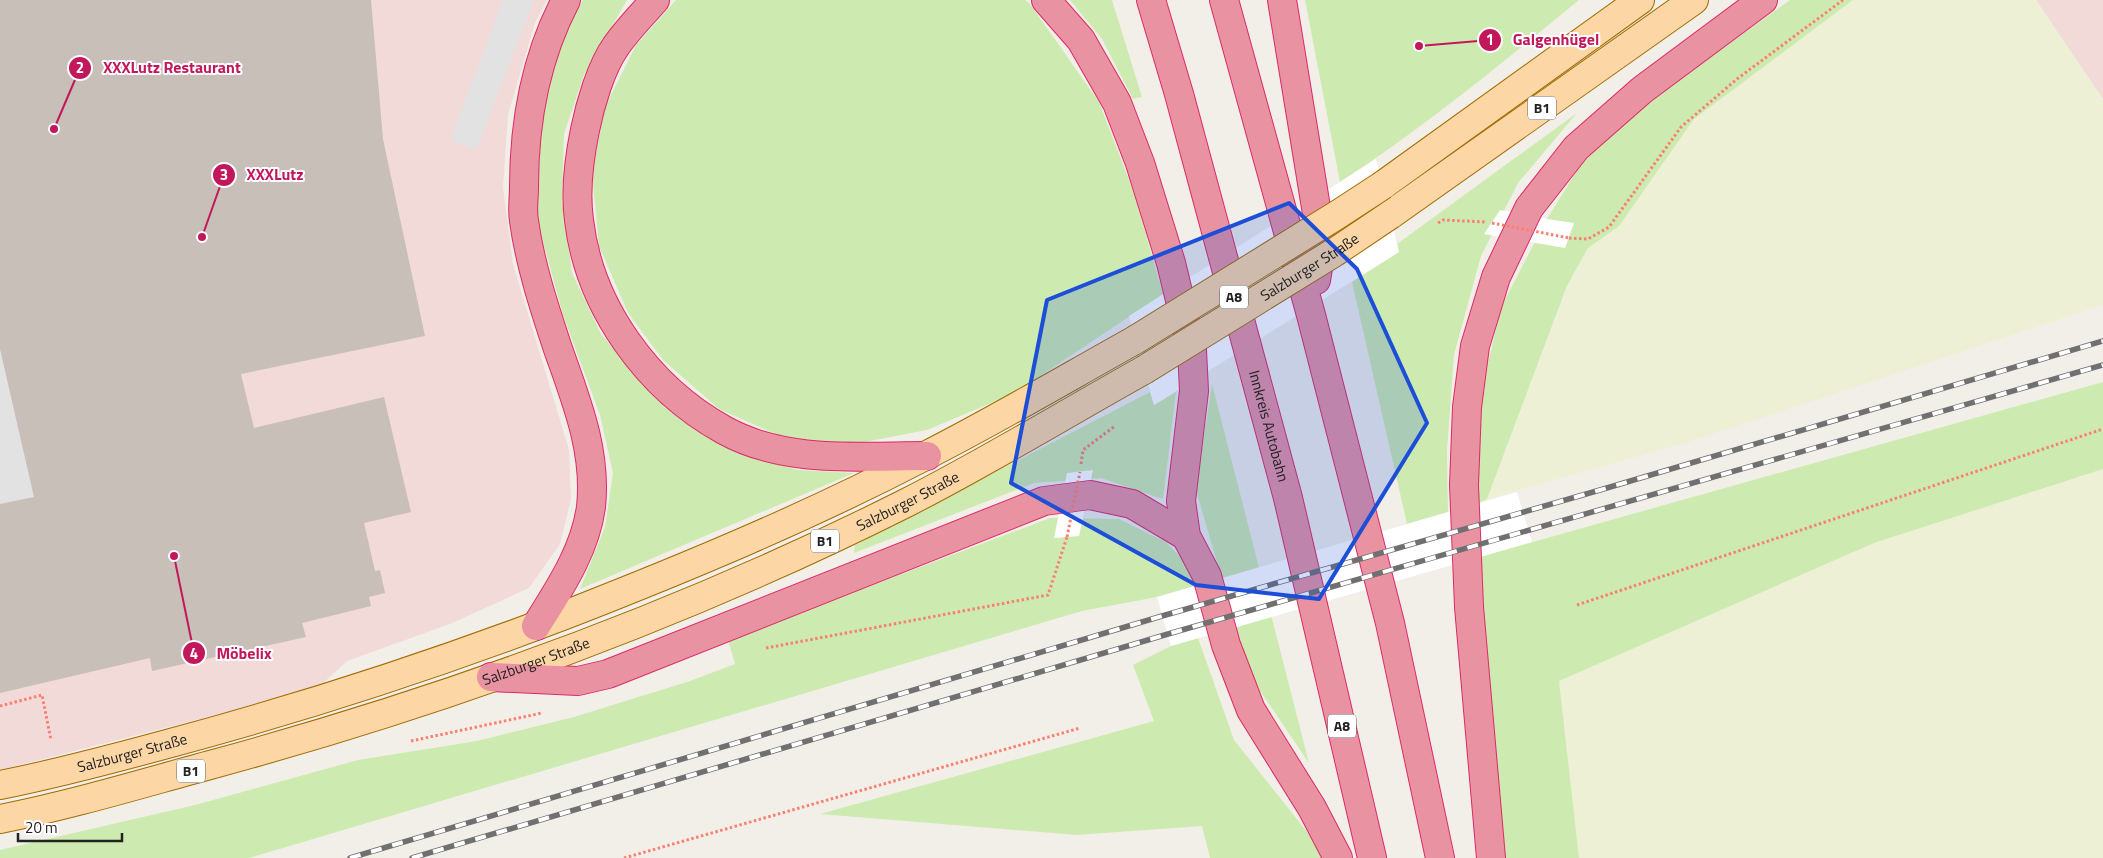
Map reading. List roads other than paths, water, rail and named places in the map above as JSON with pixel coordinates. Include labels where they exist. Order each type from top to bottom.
[{"type":"highway","points":[[536,626],[565,579],[582,543],[590,507],[592,466],[582,420],[535,274],[524,219],[524,167],[528,111],[541,59],[566,0]]},
{"type":"highway","points":[[655,0],[615,47],[590,103],[580,158],[579,220],[591,273],[608,315],[642,361],[679,400],[724,431],[772,448],[822,457],[927,456]]},
{"type":"highway","points":[[1046,0],[1081,40],[1117,104],[1140,163],[1171,263],[1192,350],[1194,391],[1181,501],[1186,536],[1207,576],[1226,645],[1251,710],[1312,808],[1338,858]]},
{"type":"highway","name":"Innkreis Autobahn","points":[[1151,0],[1179,94],[1288,498],[1372,858]]},
{"type":"highway","points":[[1224,0],[1311,315],[1390,622],[1440,858]]},
{"type":"highway","points":[[1282,0],[1322,244],[1311,315]]},
{"type":"highway","points":[[1491,858],[1469,607],[1464,485],[1467,407],[1475,346],[1496,277],[1529,208],[1576,148],[1642,90],[1763,0]]},
{"type":"highway","points":[[490,677],[578,681],[608,674],[1044,501],[1090,495],[1132,504],[1186,536]]},
{"type":"main road","name":"Salzburger Straße","points":[[0,785],[58,773],[265,718],[359,689],[536,626],[710,558],[927,456],[1135,340],[1337,216],[1640,0]]},
{"type":"main road","name":"Salzburger Straße","points":[[0,819],[55,808],[272,749],[490,677],[622,628],[776,565],[908,502],[1144,370],[1335,252],[1694,0]]},
{"type":"railway","points":[[350,858],[1162,616],[1600,490],[2103,341]]},
{"type":"railway","points":[[412,858],[1168,634],[2103,365]]},
{"type":"place","name":"Galgenhügel","points":[[1419,46]]},
{"type":"place","name":"XXXLutz Restaurant","points":[[54,129]]},
{"type":"place","name":"XXXLutz","points":[[202,237]]},
{"type":"place","name":"Möbelix","points":[[174,556]]}]
